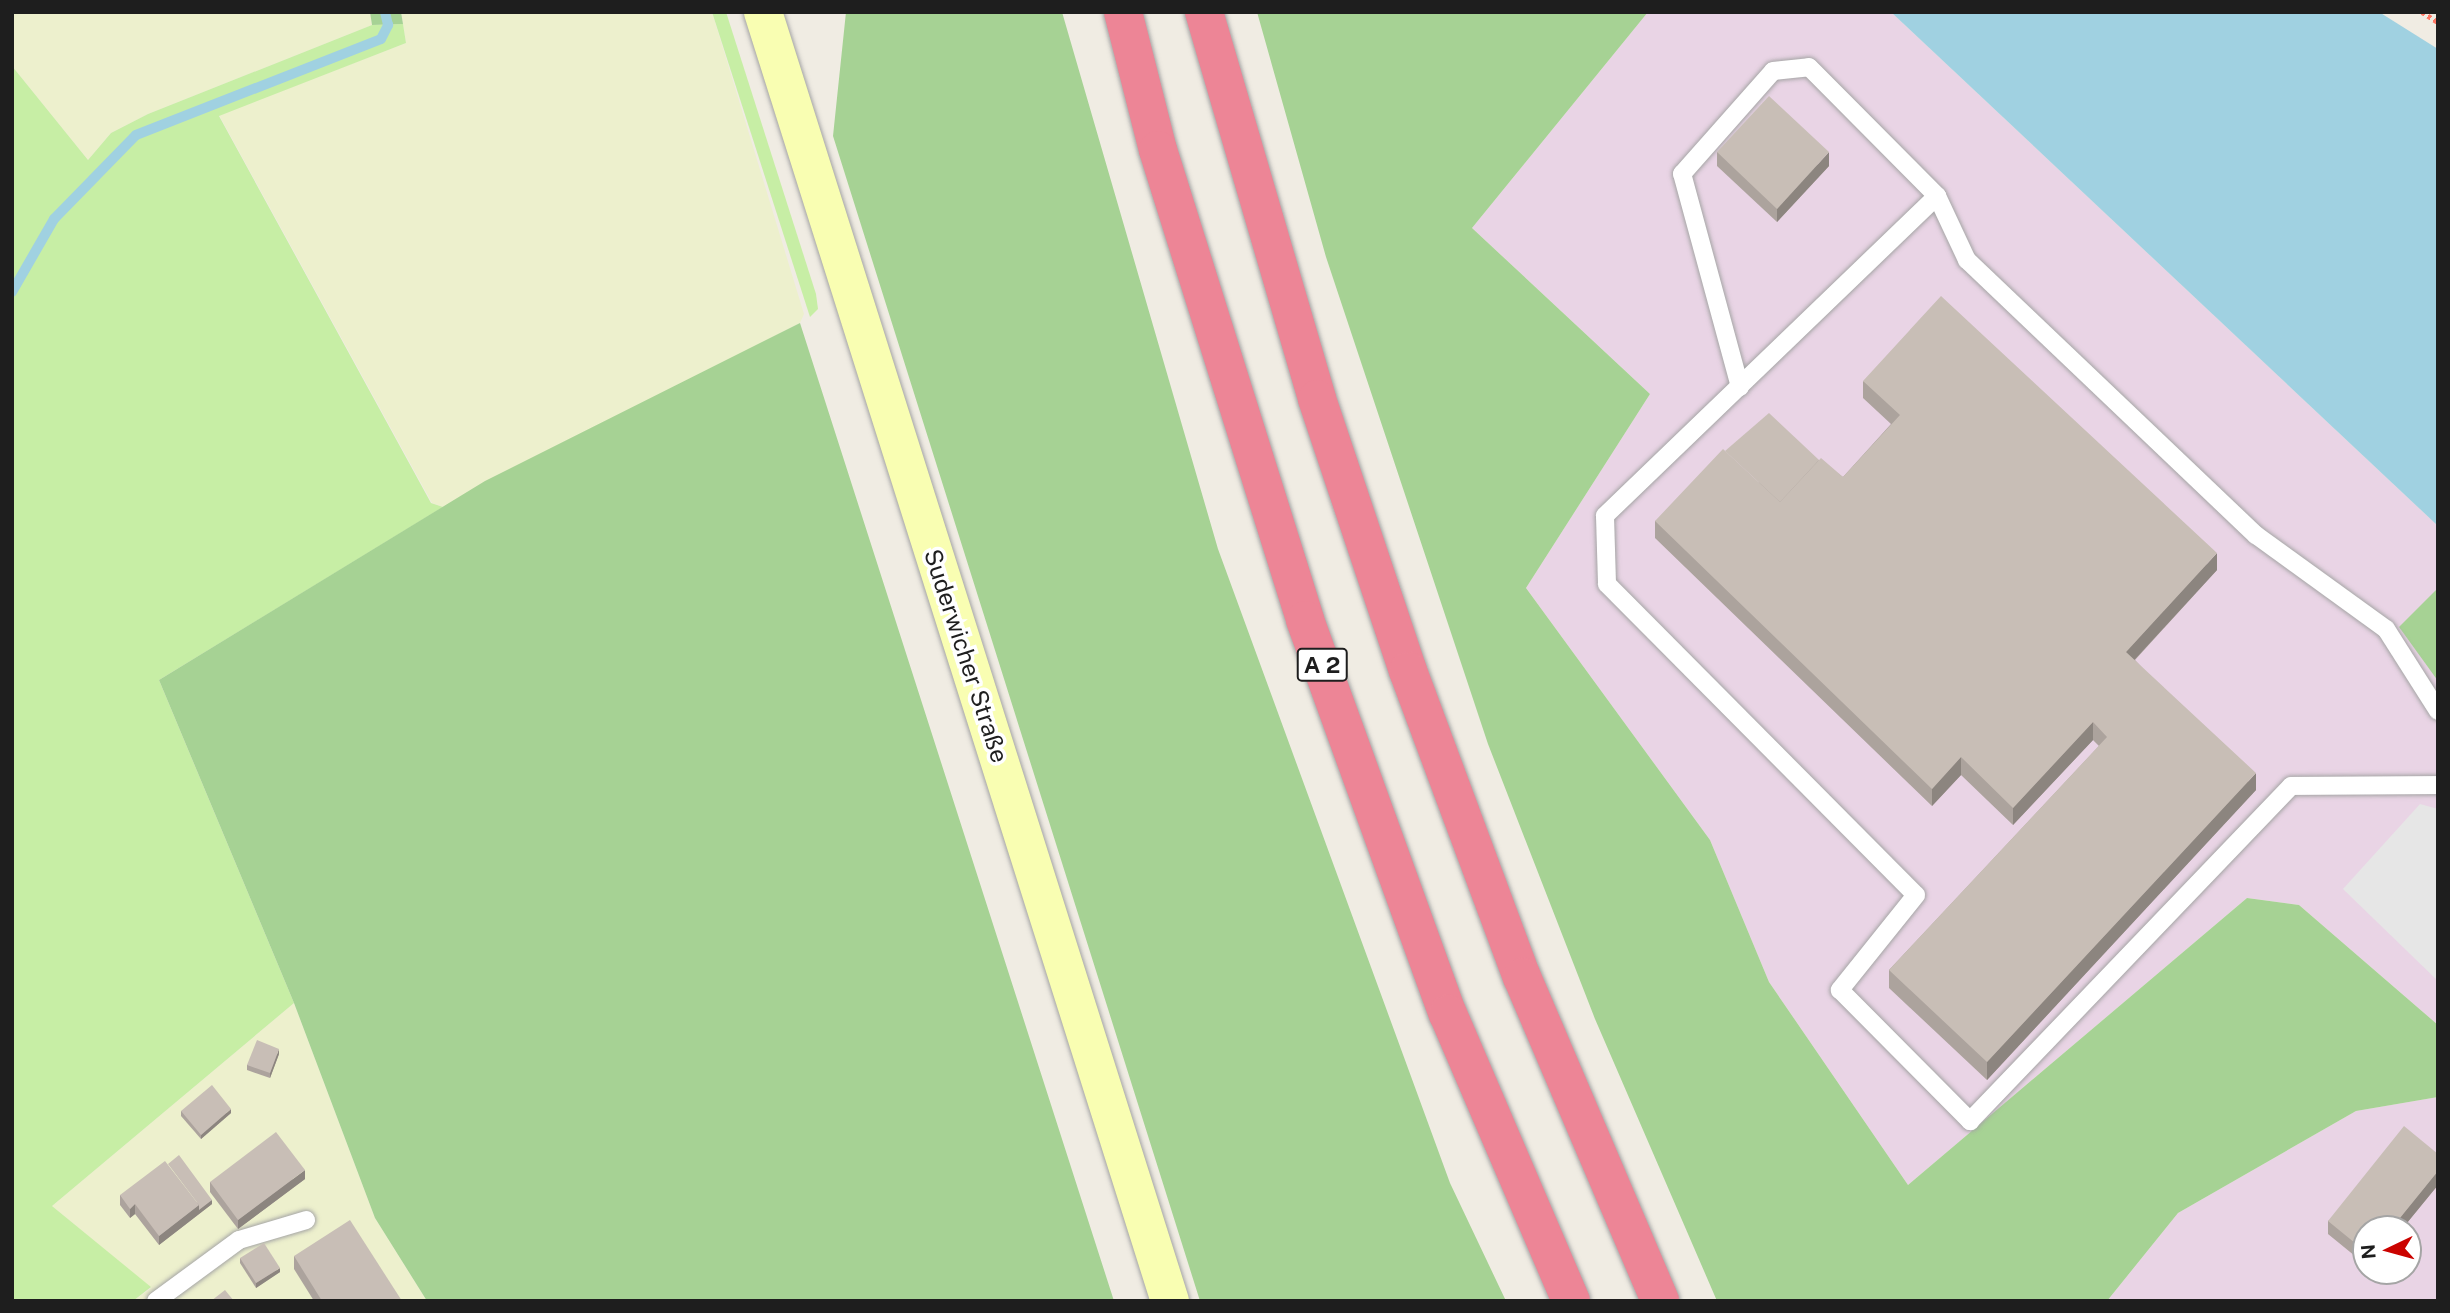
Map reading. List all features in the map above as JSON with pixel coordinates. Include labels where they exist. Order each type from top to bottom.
[{"type":"highway","name":"A 2","points":[[1123,12],[1158,150],[1306,620],[1448,1014],[1571,1301]]},
{"type":"highway","points":[[1204,12],[1317,399],[1408,671],[1522,977],[1660,1301]]},
{"type":"main road","name":"Suderwicher Straße","points":[[763,12],[1170,1301]]},
{"type":"lane","points":[[1740,387],[1682,174],[1773,71],[1809,67],[1937,196],[1966,260],[2256,535],[2386,629],[2438,710]]},
{"type":"lane","points":[[1937,196],[1605,516],[1606,583],[1916,895],[1840,990],[1970,1121],[2291,786],[2438,785]]},
{"type":"lane","points":[[156,1301],[239,1240],[306,1220]]},
{"type":"path","points":[[2422,12],[2438,22]]},
{"type":"shaded area","points":[[1648,12],[1891,12],[2438,526],[2438,1025],[2299,905],[2247,898],[1908,1185],[1769,982],[1710,840],[1526,588],[1650,394],[1472,228]]},
{"type":"shaded area","points":[[2420,804],[2438,809],[2438,981],[2343,889]]},
{"type":"shaded area","points":[[2438,1097],[2438,1301],[2107,1301],[2178,1213],[2356,1111]]},
{"type":"green space","points":[[12,12],[370,12],[372,25],[148,114],[111,133],[88,160],[12,66]]},
{"type":"green space","points":[[370,12],[401,12],[403,24],[372,25]]},
{"type":"green space","points":[[401,12],[712,12],[804,314],[800,323],[443,507],[432,503],[219,115],[406,43]]},
{"type":"green space","points":[[712,12],[726,12],[816,294],[818,309],[810,317]]},
{"type":"green space","points":[[846,12],[1062,12],[1218,549],[1450,1183],[1506,1301],[1200,1301],[833,136]]},
{"type":"green space","points":[[1257,12],[1648,12],[1472,228],[1650,394],[1526,588],[1710,840],[1769,982],[1908,1185],[2247,898],[2299,905],[2438,1025],[2438,1097],[2356,1111],[2178,1213],[2107,1301],[1717,1301],[1595,1019],[1488,744],[1326,257]]},
{"type":"green space","points":[[403,24],[406,43],[219,116],[431,503],[443,507],[159,680],[294,1003],[52,1206],[151,1287],[133,1301],[12,1301],[12,66],[88,160],[111,133],[148,114],[372,25]]},
{"type":"green space","points":[[800,323],[1114,1301],[427,1301],[375,1218],[294,1003],[159,680],[485,481]]},
{"type":"green space","points":[[2438,588],[2438,681],[2399,627]]},
{"type":"green space","points":[[294,1003],[375,1218],[427,1301],[133,1301],[151,1288],[52,1206]]},
{"type":"water","points":[[1891,12],[2379,12],[2438,49],[2438,526]]},
{"type":"building","points":[[1769,96],[1829,152],[1777,209],[1717,152]]},
{"type":"building","points":[[1941,296],[2217,553],[2126,652],[2256,773],[1987,1062],[1889,970],[2107,737],[2093,722],[2013,808],[1961,757],[1932,789],[1655,521],[1723,449],[1780,502],[1821,458],[1843,477],[1900,415],[1863,381]]},
{"type":"building","points":[[1769,413],[1819,460],[1780,502],[1725,451]]},
{"type":"building","points":[[257,1040],[279,1049],[270,1073],[247,1065]]},
{"type":"building","points":[[212,1085],[231,1109],[201,1135],[181,1111]]},
{"type":"building","points":[[2404,1126],[2438,1154],[2438,1171],[2402,1215],[2352,1215],[2352,1241],[2328,1221]]},
{"type":"building","points":[[276,1132],[305,1170],[238,1220],[210,1182]]},
{"type":"building","points":[[179,1155],[212,1200],[199,1210],[199,1205],[168,1164]]},
{"type":"building","points":[[165,1161],[199,1205],[159,1236],[135,1204],[130,1209],[120,1195]]},
{"type":"building","points":[[350,1220],[402,1301],[322,1301],[294,1256]]},
{"type":"building","points":[[264,1243],[280,1268],[256,1283],[240,1258]]},
{"type":"building","points":[[225,1290],[234,1301],[211,1301]]},
{"type":"waterway","points":[[12,292],[54,219],[136,135],[381,39],[388,25],[385,12]]}]
